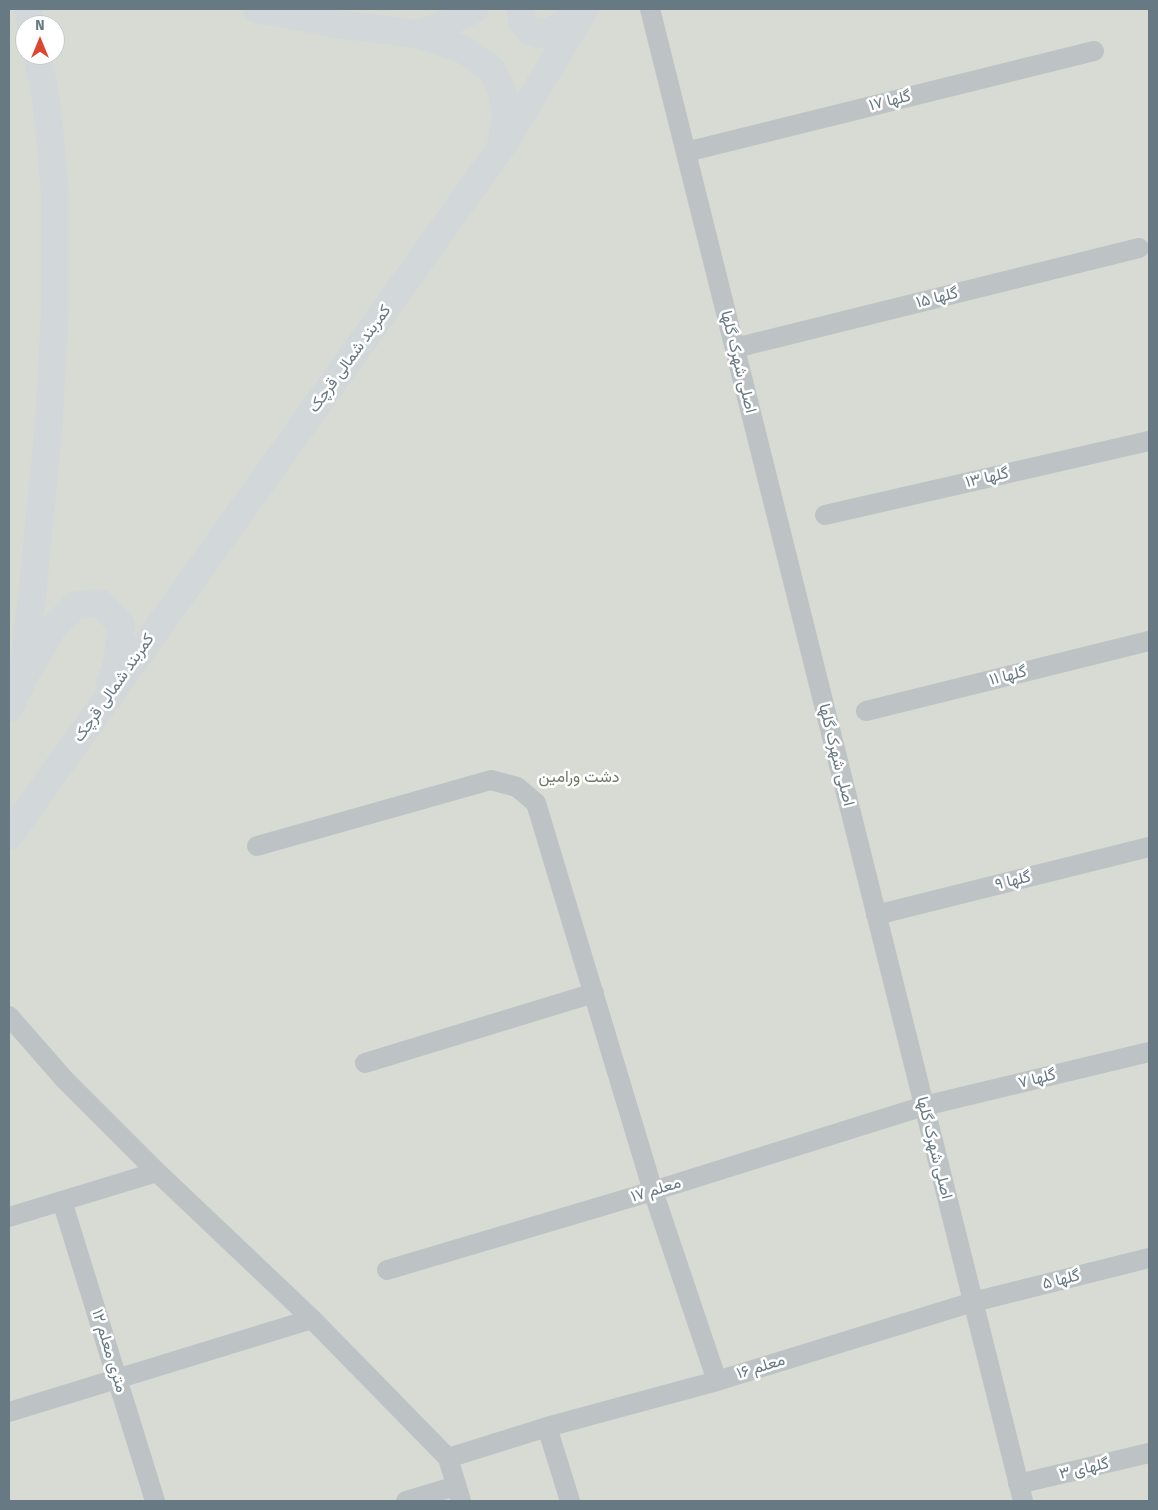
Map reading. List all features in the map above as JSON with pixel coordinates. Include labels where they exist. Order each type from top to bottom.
[{"type":"main road","name":"کمربند شمالی قرچک","points":[[9,836],[500,149],[506,118],[502,89],[491,69],[462,49],[416,34],[338,24],[257,9]]},
{"type":"main road","points":[[416,34],[441,26],[475,9]]},
{"type":"main road","points":[[521,9],[523,24],[527,28],[532,32],[548,33],[583,9]]},
{"type":"main road","points":[[500,149],[583,9]]},
{"type":"main road","points":[[22,681],[46,452],[55,312],[55,191],[46,98],[39,65]]},
{"type":"main road","points":[[9,708],[52,629],[76,605],[100,603],[121,624],[118,661],[101,705]]},
{"type":"street","name":"اصلی شهرک گلها","points":[[650,9],[1020,1493]]},
{"type":"street","name":"گلها ۱۷","points":[[686,152],[1094,51]]},
{"type":"street","name":"گلها ۱۵","points":[[735,348],[1139,248]]},
{"type":"street","name":"گلها ۱۳","points":[[824,515],[1149,441]]},
{"type":"street","name":"گلها ۱۱","points":[[866,711],[1149,641]]},
{"type":"street","points":[[257,846],[491,780],[517,787],[536,803],[654,1191],[717,1381]]},
{"type":"street","name":"گلها ۹","points":[[876,915],[1149,847]]},
{"type":"street","points":[[365,1063],[594,993]]},
{"type":"street","points":[[9,1016],[65,1080],[157,1172],[312,1319],[448,1458],[459,1494],[406,1501]]},
{"type":"street","name":"گلها ۷","points":[[924,1106],[1149,1052]]},
{"type":"street","name":"معلم ۱۷","points":[[387,1270],[654,1191],[924,1106]]},
{"type":"street","points":[[9,1217],[157,1172]]},
{"type":"street","name":"۱۲ متری معلم","points":[[62,1200],[155,1501]]},
{"type":"street","name":"گلها ۵","points":[[973,1302],[1149,1258]]},
{"type":"street","name":"معلم ۱۶","points":[[448,1458],[547,1427],[717,1381],[973,1302]]},
{"type":"street","points":[[9,1412],[312,1319]]},
{"type":"street","points":[[547,1427],[570,1501]]},
{"type":"street","name":"گلهای ۳","points":[[1020,1493],[1149,1453]]},
{"type":"green space","name":"دشت ورامین","points":[[9,9],[1149,9],[1149,1501],[9,1501]]}]
